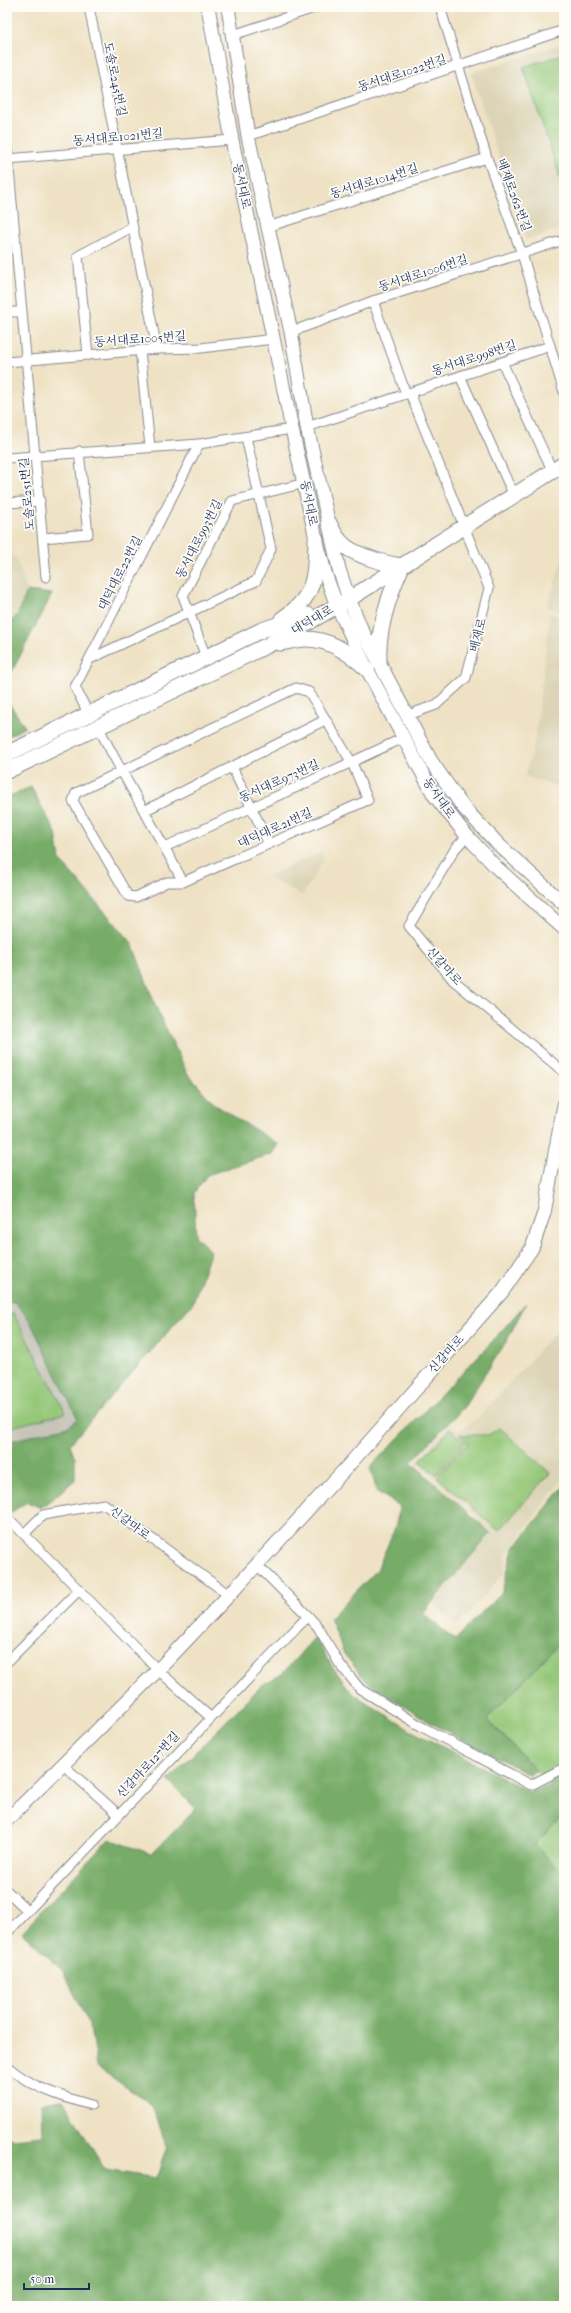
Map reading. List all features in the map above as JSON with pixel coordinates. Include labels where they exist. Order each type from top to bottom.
[{"type":"main road","points":[[343,602],[558,468]]},
{"type":"main road","points":[[329,523],[335,535],[346,547],[386,564],[402,566]]},
{"type":"main road","points":[[262,630],[297,609],[308,593],[315,575],[316,539]]},
{"type":"main road","points":[[270,644],[307,639],[348,652],[373,665],[393,585],[402,566]]},
{"type":"main road","name":"대덕대로","points":[[7,754],[88,713],[262,630],[343,602]]},
{"type":"main road","name":"대덕대로","points":[[7,771],[270,644],[343,602]]},
{"type":"street","name":"도솔로245번길","points":[[88,7],[156,349]]},
{"type":"street","name":"동서대로","points":[[208,7],[232,140],[292,429],[316,539],[326,576],[343,602],[373,665],[403,738],[434,795],[467,836],[496,867],[564,930]]},
{"type":"street","name":"동서대로","points":[[228,7],[234,35],[248,136],[290,332],[307,427],[339,569],[343,602]]},
{"type":"street","points":[[234,35],[317,7]]},
{"type":"street","name":"배재로262번길","points":[[440,7],[487,158],[522,254],[564,392]]},
{"type":"street","name":"동서대로1022번길","points":[[248,136],[458,67],[564,30]]},
{"type":"street","name":"동서대로1021번길","points":[[8,159],[232,140]]},
{"type":"street","name":"도솔로251번길","points":[[7,146],[46,577]]},
{"type":"street","name":"동서대로1014번길","points":[[267,227],[487,158]]},
{"type":"street","points":[[88,355],[78,256],[132,227]]},
{"type":"street","name":"동서대로1006번길","points":[[290,332],[373,301],[564,240]]},
{"type":"street","points":[[7,254],[17,254]]},
{"type":"street","points":[[373,301],[408,393]]},
{"type":"street","points":[[7,312],[22,312]]},
{"type":"street","name":"동서대로1005번길","points":[[7,362],[140,350],[201,348],[274,339]]},
{"type":"street","name":"동서대로998번길","points":[[307,427],[550,346]]},
{"type":"street","points":[[140,350],[150,447]]},
{"type":"street","points":[[502,362],[558,468]]},
{"type":"street","points":[[460,376],[514,496]]},
{"type":"street","name":"배재로","points":[[408,393],[489,588],[466,678],[436,705],[408,715]]},
{"type":"street","points":[[7,458],[79,451],[199,444],[246,438],[292,429]]},
{"type":"street","points":[[90,659],[256,581],[271,548],[246,438]]},
{"type":"street","name":"대덕대로22번길","points":[[88,713],[75,688],[199,444]]},
{"type":"street","points":[[43,538],[88,534],[79,451]]},
{"type":"street","name":"동서대로993번길","points":[[206,657],[188,613],[183,596],[232,501],[305,483]]},
{"type":"street","points":[[7,503],[40,501]]},
{"type":"street","name":"동서대로","points":[[373,665],[408,715],[431,761],[463,807],[499,845],[564,904]]},
{"type":"street","name":"대덕대로21번길","points":[[296,688],[310,692],[325,720],[352,763],[368,800],[183,882],[167,882],[136,898],[128,896],[73,801],[76,793],[121,773],[296,688]]},
{"type":"street","points":[[144,810],[325,720]]},
{"type":"street","points":[[98,726],[121,773],[144,810],[183,882]]},
{"type":"street","name":"동서대로973번길","points":[[165,847],[251,806],[352,763],[403,738]]},
{"type":"street","points":[[232,767],[269,844]]},
{"type":"street","name":"신갈마로","points":[[467,836],[455,850],[409,926],[453,980],[564,1072]]},
{"type":"street","name":"신갈마로","points":[[7,1820],[158,1670],[257,1565],[502,1292],[532,1248],[548,1199],[564,1105]]},
{"type":"street","name":"신갈마로","points":[[24,1534],[43,1515],[104,1504],[228,1595]]},
{"type":"street","points":[[7,1524],[13,1523],[158,1670],[210,1717]]},
{"type":"street","points":[[257,1565],[318,1627],[339,1663],[360,1689],[424,1728],[531,1785],[564,1768]]},
{"type":"street","points":[[7,1662],[79,1590]]},
{"type":"street","name":"신갈마로127번길","points":[[7,1933],[210,1717],[308,1616]]},
{"type":"street","points":[[62,1764],[118,1814]]},
{"type":"street","points":[[7,1891],[27,1910]]},
{"type":"street","points":[[7,2066],[25,2080],[44,2089],[91,2105]]},
{"type":"shaded area","points":[[564,43],[564,228],[526,240],[471,73]]},
{"type":"shaded area","points":[[7,552],[16,558],[27,591],[18,614],[7,627]]},
{"type":"shaded area","points":[[564,554],[564,613],[547,607]]},
{"type":"shaded area","points":[[550,613],[564,617],[564,789],[525,776],[535,740]]},
{"type":"shaded area","points":[[321,852],[324,859],[302,896],[267,876]]},
{"type":"shaded area","points":[[7,1301],[15,1302],[29,1319],[79,1419],[69,1426],[7,1442]]},
{"type":"shaded area","points":[[564,1322],[564,1478],[508,1552],[504,1574],[457,1626],[433,1604],[493,1532],[416,1462],[450,1424],[459,1431],[479,1417]]},
{"type":"green space","points":[[564,54],[564,189],[523,67]]},
{"type":"green space","points":[[27,591],[52,594],[7,681],[7,627],[18,614]]},
{"type":"green space","points":[[7,700],[25,727],[7,737]]},
{"type":"green space","points":[[31,787],[56,833],[60,860],[132,943],[156,1007],[187,1073],[214,1104],[278,1144],[272,1154],[207,1175],[194,1193],[196,1237],[211,1251],[193,1303],[70,1444],[75,1458],[75,1480],[41,1508],[27,1502],[7,1515],[7,1442],[69,1426],[78,1419],[29,1319],[15,1302],[7,1301],[7,797]]},
{"type":"green space","points":[[526,1303],[507,1340],[464,1407],[411,1462],[491,1533],[423,1613],[455,1640],[502,1592],[513,1549],[564,1486],[564,1649],[558,1645],[487,1719],[536,1771],[529,1774],[431,1723],[366,1681],[344,1654],[330,1618],[377,1570],[395,1528],[400,1506],[377,1492],[370,1467],[490,1344]]},
{"type":"green space","points":[[13,1313],[66,1413],[7,1428],[7,1318]]},
{"type":"green space","points":[[500,1428],[550,1473],[499,1531],[437,1477],[468,1443],[459,1435],[488,1435]]},
{"type":"green space","points":[[450,1429],[465,1443],[436,1475],[420,1461]]},
{"type":"green space","points":[[315,1637],[331,1665],[352,1693],[410,1730],[530,1792],[551,1785],[564,1778],[564,1814],[534,1845],[564,1874],[564,2306],[7,2306],[7,2136],[12,2139],[43,2136],[42,2103],[63,2100],[105,2170],[156,2178],[167,2147],[152,2105],[97,2067],[89,2023],[62,1970],[22,1932],[109,1839],[152,1854],[196,1809],[168,1780],[262,1685],[282,1674]]},
{"type":"green space","points":[[558,1644],[564,1649],[564,1778],[551,1785],[487,1719]]},
{"type":"green space","points":[[564,1814],[564,1874],[534,1845]]}]
